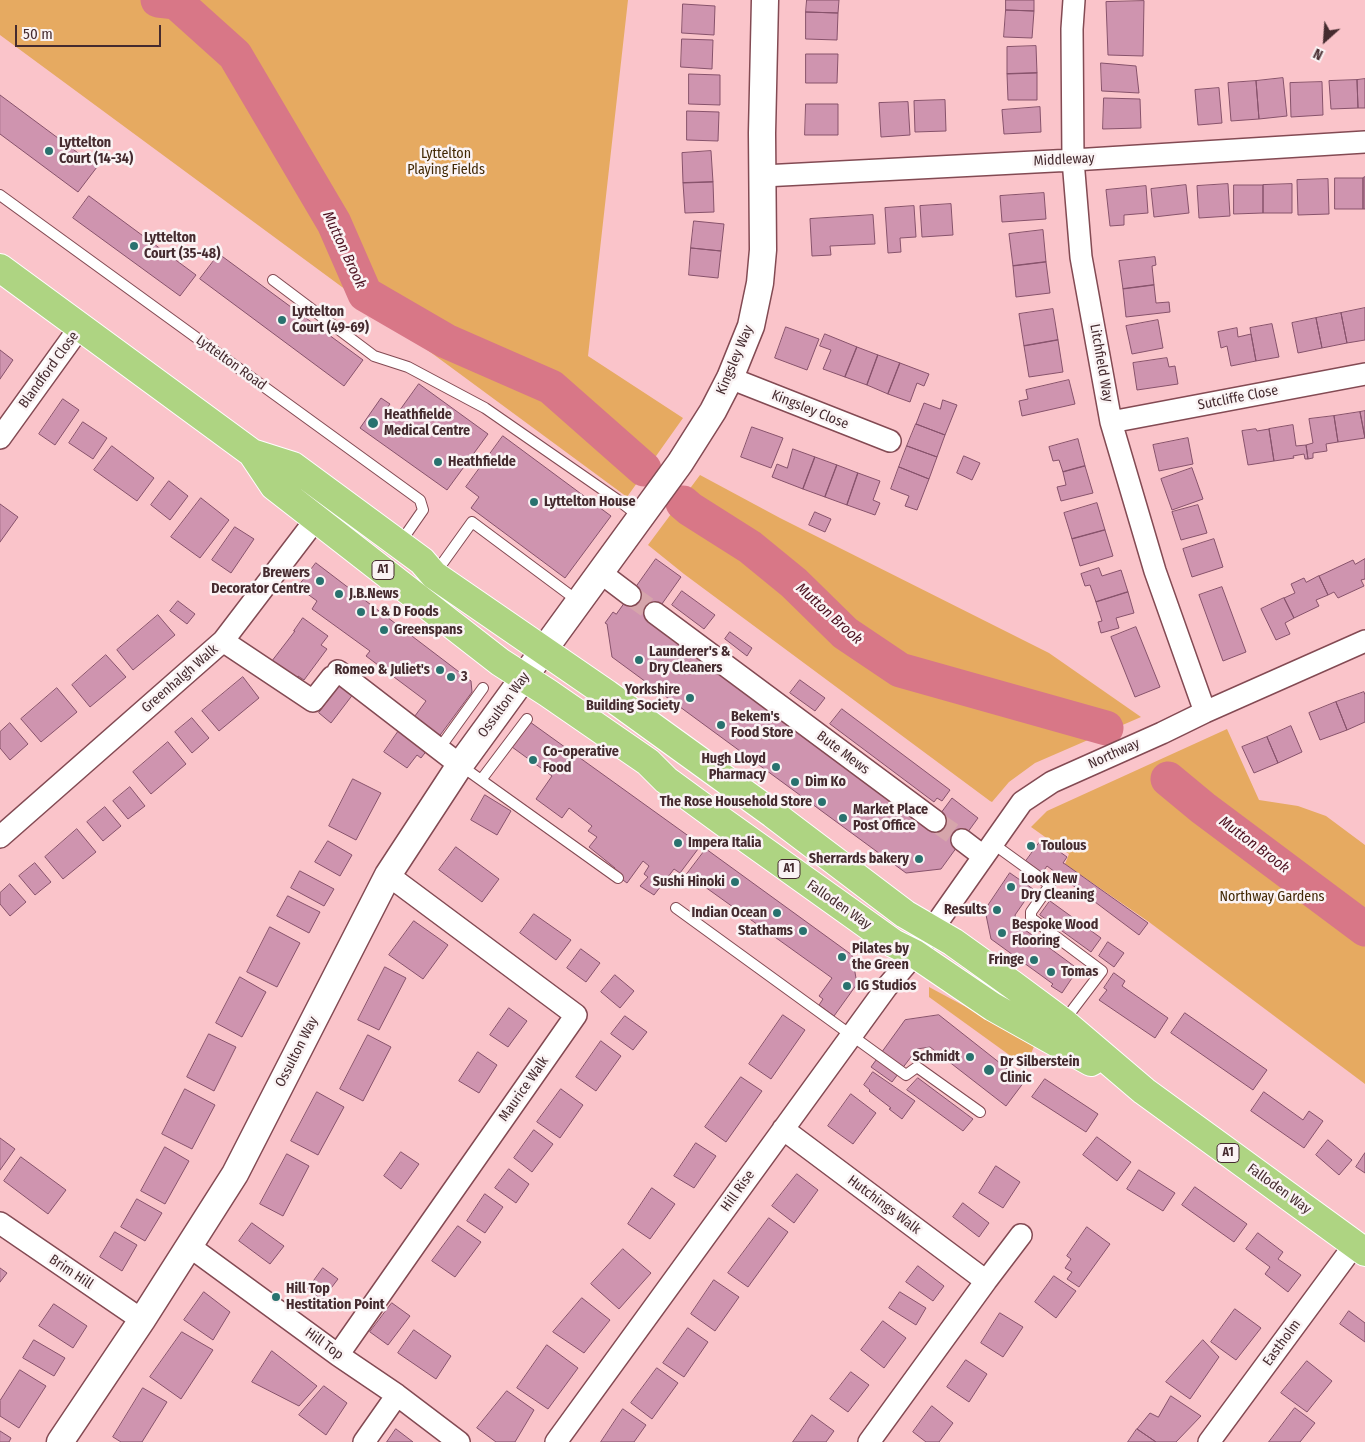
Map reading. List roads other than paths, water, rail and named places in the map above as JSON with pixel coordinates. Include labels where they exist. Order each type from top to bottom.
[{"type":"highway","name":"A1","points":[[0,268],[252,453],[293,466],[422,560],[434,575],[534,664]]},
{"type":"highway","name":"A1","points":[[252,453],[274,486],[500,662],[534,664]]},
{"type":"highway","name":"Falloden Way","points":[[534,664],[558,699],[648,762],[666,780],[852,915],[893,943],[952,942],[1063,1022],[1144,1091],[1360,1248]]},
{"type":"highway","name":"Falloden Way","points":[[534,664],[773,814],[905,914],[923,942],[993,1007],[1144,1091]]},
{"type":"street","name":"Kingsley Way","points":[[534,664],[690,448],[713,411],[730,378],[750,326],[760,283],[763,250],[762,133],[765,0]]},
{"type":"street","name":"Litchfield Way","points":[[1074,0],[1072,30],[1073,160],[1081,257],[1112,422],[1155,571],[1205,712]]},
{"type":"street","name":"Middleway","points":[[762,176],[1073,160],[1365,142]]},
{"type":"street","name":"Blandford Close","points":[[0,438],[80,327]]},
{"type":"street","name":"Sutcliffe Close","points":[[1112,422],[1365,374]]},
{"type":"street","name":"Kingsley Close","points":[[730,378],[890,441]]},
{"type":"street","name":"Greenhalgh Walk","points":[[0,838],[223,641],[333,496]]},
{"type":"street","points":[[601,573],[630,595]]},
{"type":"street","name":"Bute Mews","points":[[655,613],[935,821]]},
{"type":"street","points":[[223,641],[312,701],[335,674],[460,765]]},
{"type":"street","name":"Northway","points":[[923,942],[1022,802],[1052,782],[1365,641]]},
{"type":"street","name":"Ossulton Way","points":[[60,1442],[142,1320],[235,1174],[388,875],[460,765],[534,664]]},
{"type":"street","points":[[962,840],[987,850]]},
{"type":"street","name":"Maurice Walk","points":[[338,1355],[576,1015],[388,875]]},
{"type":"street","name":"Hill Rise","points":[[556,1442],[886,988],[923,942]]},
{"type":"street","name":"Hutchings Walk","points":[[783,1129],[986,1281]]},
{"type":"street","name":"Brim Hill","points":[[0,1223],[142,1320]]},
{"type":"street","points":[[869,1442],[1021,1235]]},
{"type":"street","name":"Hill Top","points":[[189,1246],[338,1355],[398,1395],[458,1442]]},
{"type":"street","name":"Eastholm","points":[[1209,1442],[1360,1248]]},
{"type":"street","points":[[364,1442],[398,1395]]},
{"type":"lane","name":"Lyttelton Road","points":[[0,195],[420,500],[422,510],[399,544]]},
{"type":"lane","points":[[273,280],[374,356],[408,367],[485,408],[641,518]]},
{"type":"lane","points":[[434,575],[472,522],[579,602]]},
{"type":"lane","points":[[439,749],[484,688]]},
{"type":"lane","points":[[481,780],[527,719]]},
{"type":"lane","points":[[460,765],[618,878]]},
{"type":"lane","points":[[987,850],[1050,885],[1031,912],[1031,918],[1102,971],[1063,1022]]},
{"type":"lane","points":[[676,908],[906,1075],[917,1067],[980,1112]]},
{"type":"waterway","name":"Mutton Brook","points":[[158,0],[176,2],[235,55],[334,223],[365,294],[446,341],[551,387],[644,469]]},
{"type":"waterway","name":"Mutton Brook","points":[[683,503],[750,547],[794,583],[845,633],[900,670],[1106,728]]},
{"type":"waterway","name":"Mutton Brook","points":[[1168,779],[1203,808],[1365,929]]},
{"type":"tunnel","points":[[630,595],[655,613]]},
{"type":"tunnel","points":[[935,821],[962,840]]},
{"type":"place","name":"Lyttelton Court (14-34)","points":[[49,151]]},
{"type":"place","name":"Lyttelton Court (35-48)","points":[[134,246]]},
{"type":"place","name":"Lyttelton Court (49-69)","points":[[282,320]]},
{"type":"place","name":"Heathfielde Medical Centre","points":[[373,423]]},
{"type":"place","name":"Heathfielde","points":[[438,462]]},
{"type":"place","name":"Lyttelton House","points":[[534,502]]},
{"type":"place","name":"Brewers Decorator Centre","points":[[320,581]]},
{"type":"place","name":"J.B.News","points":[[339,594]]},
{"type":"place","name":"L & D Foods","points":[[361,612]]},
{"type":"place","name":"Greenspans","points":[[384,630]]},
{"type":"place","name":"Launderer's & Dry Cleaners","points":[[639,660]]},
{"type":"place","name":"Romeo & Juliet's","points":[[440,670]]},
{"type":"place","name":"3","points":[[451,677]]},
{"type":"place","name":"Yorkshire Building Society","points":[[690,698]]},
{"type":"place","name":"Bekem's Food Store","points":[[721,725]]},
{"type":"place","name":"Co-operative Food","points":[[533,760]]},
{"type":"place","name":"Hugh Lloyd Pharmacy","points":[[776,767]]},
{"type":"place","name":"Dim Ko","points":[[795,782]]},
{"type":"place","name":"The Rose Household Store","points":[[822,802]]},
{"type":"place","name":"Market Place Post Office","points":[[843,818]]},
{"type":"place","name":"Impera Italia","points":[[678,843]]},
{"type":"place","name":"Toulous","points":[[1031,846]]},
{"type":"place","name":"Sherrards bakery","points":[[919,859]]},
{"type":"place","name":"Sushi Hinoki","points":[[735,882]]},
{"type":"place","name":"Look New Dry Cleaning","points":[[1011,887]]},
{"type":"place","name":"Results","points":[[997,910]]},
{"type":"place","name":"Indian Ocean","points":[[777,913]]},
{"type":"place","name":"Stathams","points":[[803,931]]},
{"type":"place","name":"Bespoke Wood Flooring","points":[[1002,933]]},
{"type":"place","name":"Pilates by the Green","points":[[842,957]]},
{"type":"place","name":"Fringe","points":[[1034,960]]},
{"type":"place","name":"Tomas","points":[[1051,972]]},
{"type":"place","name":"IG Studios","points":[[847,986]]},
{"type":"place","name":"Schmidt","points":[[970,1057]]},
{"type":"place","name":"Dr Silberstein Clinic","points":[[989,1070]]},
{"type":"place","name":"Hill Top Hestitation Point","points":[[276,1297]]},
{"type":"park label","name":"Lyttelton Playing Fields","points":[[446,162]]},
{"type":"park label","name":"Northway Gardens","points":[[1272,897]]}]
